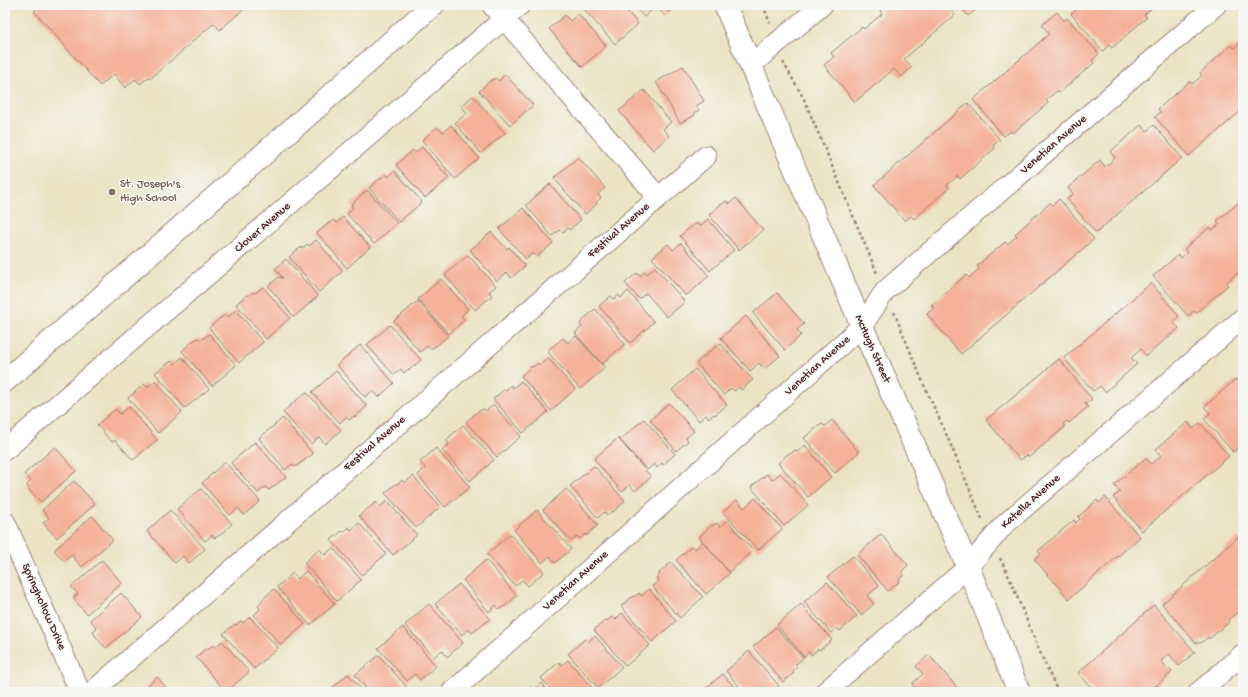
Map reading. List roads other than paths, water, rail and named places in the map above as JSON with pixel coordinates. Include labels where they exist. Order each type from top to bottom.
[{"type":"main road","points":[[5,381],[433,5]]},
{"type":"main road","name":"McHugh Street","points":[[725,5],[752,65],[862,326],[968,567],[1019,692]]},
{"type":"street","name":"Clover Avenue","points":[[5,450],[498,12],[520,5]]},
{"type":"street","points":[[752,65],[822,5]]},
{"type":"street","name":"Venetian Avenue","points":[[452,692],[862,326],[885,291],[1216,5]]},
{"type":"street","name":"Festival Avenue","points":[[498,12],[658,197]]},
{"type":"street","name":"Festival Avenue","points":[[92,692],[706,156]]},
{"type":"street","name":"Katella Avenue","points":[[825,692],[968,567],[1004,525],[1243,318]]},
{"type":"street","name":"Springhollow Drive","points":[[5,522],[80,692]]},
{"type":"street","points":[[1199,692],[1243,654]]},
{"type":"place","name":"St. Joseph's High School","points":[[112,192]]}]
